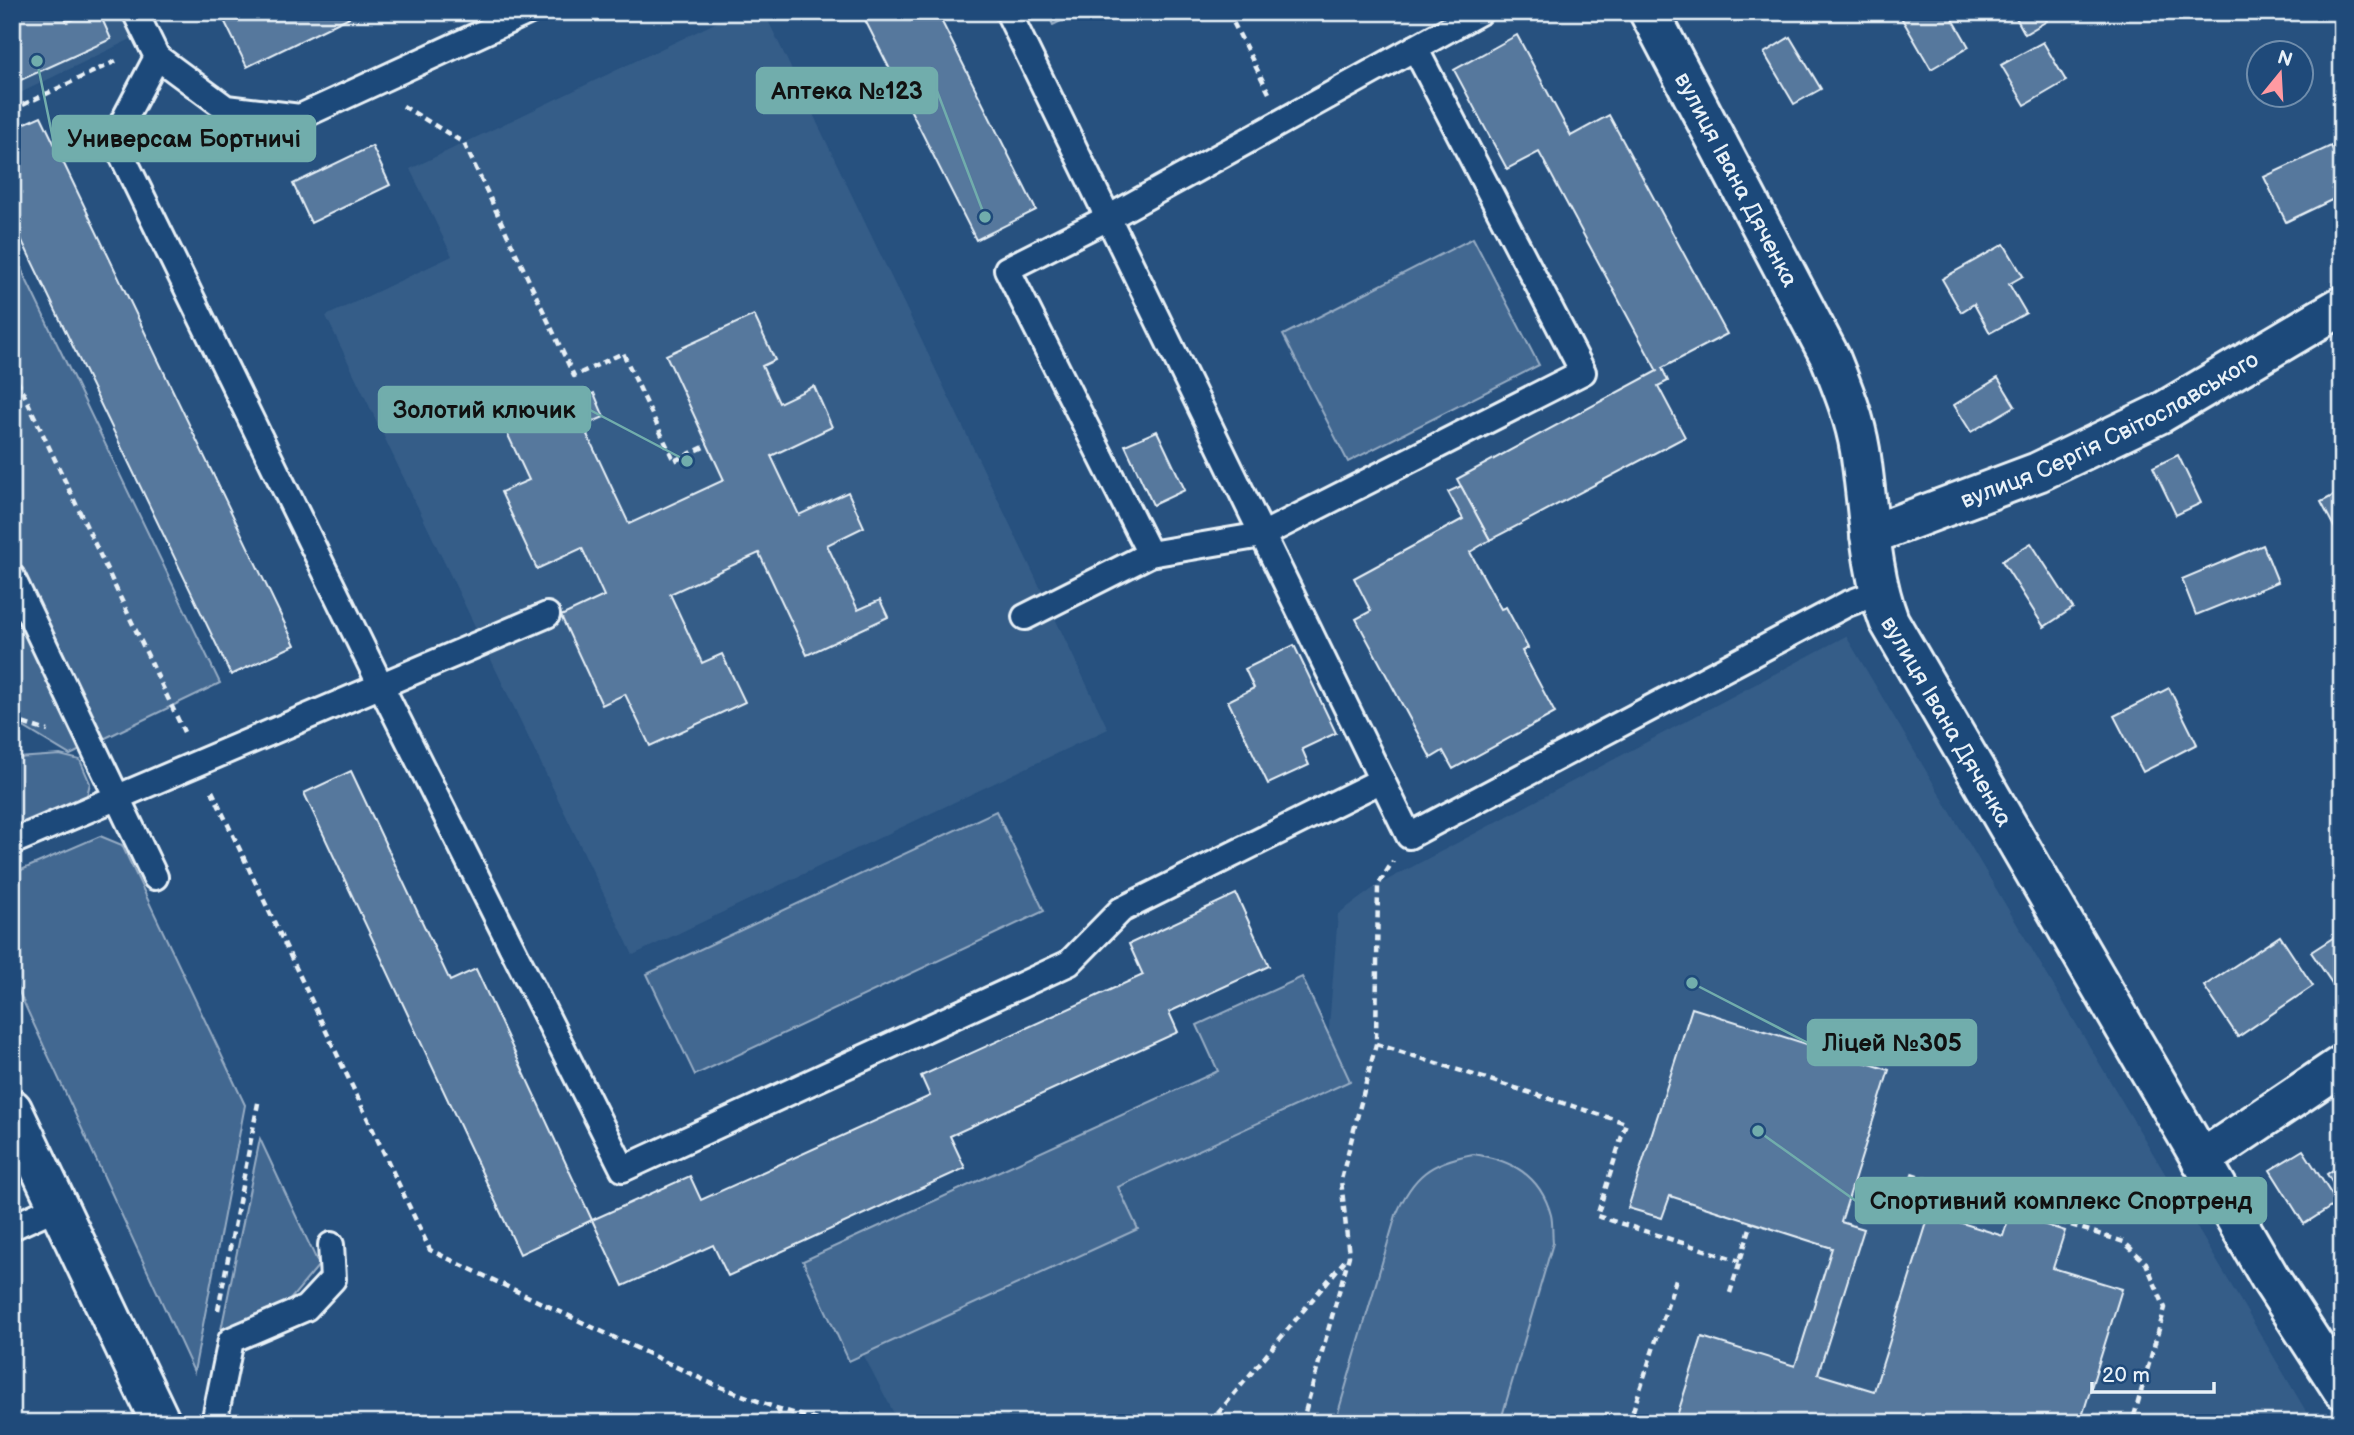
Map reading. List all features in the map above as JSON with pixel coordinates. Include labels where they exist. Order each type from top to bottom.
[{"type":"street","name":"вулиця Івана Дяченка","points":[[1661,16],[1830,357],[1849,405],[1860,447],[1879,592],[1889,621],[2270,1278],[2342,1389]]},
{"type":"street","name":"вулиця Сергія Світославського","points":[[1870,535],[2038,472],[2161,413],[2342,306]]},
{"type":"street","points":[[2201,1160],[2342,1065]]},
{"type":"street","points":[[12,1109],[161,1423]]},
{"type":"lane","points":[[135,12],[154,50],[226,108],[300,117],[528,12]]},
{"type":"lane","points":[[1008,12],[1409,836],[1835,610],[1879,592]]},
{"type":"lane","points":[[1150,554],[1007,269],[1108,218],[1480,12]]},
{"type":"lane","points":[[1025,617],[1150,554],[1262,535],[1583,372],[1415,48]]},
{"type":"lane","points":[[154,50],[114,139],[381,686],[623,1170],[1069,963],[1121,910],[1382,780]]},
{"type":"lane","points":[[12,577],[155,877]]},
{"type":"lane","points":[[12,842],[547,615]]},
{"type":"lane","points":[[12,1227],[58,1206]]},
{"type":"lane","points":[[214,1423],[231,1340],[306,1308],[333,1279],[331,1245]]},
{"type":"path","points":[[1228,12],[1284,122]]},
{"type":"path","points":[[12,110],[154,50]]},
{"type":"path","points":[[369,85],[464,143],[575,376],[623,354],[674,461],[708,445]]},
{"type":"path","points":[[12,369],[430,1250],[708,1382],[776,1408],[827,1423]]},
{"type":"path","points":[[1302,1423],[1349,1256],[1341,1180],[1376,1044],[1378,885],[1409,836]]},
{"type":"path","points":[[1376,1044],[1626,1123],[1597,1216],[1740,1261]]},
{"type":"path","points":[[216,1321],[259,1098]]},
{"type":"path","points":[[1911,1174],[2124,1242],[2146,1263],[2165,1308],[2132,1423]]},
{"type":"path","points":[[1730,1293],[1752,1222]]},
{"type":"path","points":[[1210,1423],[1349,1256]]},
{"type":"path","points":[[1629,1423],[1677,1276]]},
{"type":"path","points":[[776,1408],[785,1423]]},
{"type":"shaded area","points":[[12,12],[123,12],[135,37],[12,97]]},
{"type":"shaded area","points":[[738,12],[764,12],[1108,729],[633,955],[326,316],[452,256],[410,169]]},
{"type":"shaded area","points":[[1047,12],[1079,12],[1053,25]]},
{"type":"shaded area","points":[[1473,238],[1539,365],[1348,462],[1283,335]]},
{"type":"shaded area","points":[[12,250],[220,683],[70,755],[12,720]]},
{"type":"shaded area","points":[[1846,636],[2313,1423],[899,1423],[826,1283],[1327,1052],[1338,914],[1378,885]]},
{"type":"shaded area","points":[[60,755],[80,760],[90,783],[85,804],[12,832],[12,756],[17,758]]},
{"type":"shaded area","points":[[996,811],[1044,911],[695,1075],[647,974]]},
{"type":"shaded area","points":[[100,836],[122,845],[245,1105],[194,1372],[12,977],[12,874]]},
{"type":"shaded area","points":[[1302,977],[1350,1081],[1118,1187],[1138,1229],[849,1361],[803,1261],[1218,1071],[1197,1025]]},
{"type":"shaded area","points":[[260,1139],[319,1265],[289,1301],[220,1335]]},
{"type":"shaded area","points":[[1473,1154],[1500,1160],[1532,1179],[1546,1201],[1552,1221],[1553,1243],[1500,1423],[1335,1423],[1402,1201],[1425,1172],[1446,1161]]},
{"type":"building","points":[[12,12],[63,12],[67,22],[89,12],[99,12],[111,39],[12,84]]},
{"type":"building","points":[[220,12],[360,12],[247,67]]},
{"type":"building","points":[[861,12],[937,12],[1036,210],[976,240]]},
{"type":"building","points":[[1898,12],[1949,12],[1969,47],[1931,69]]},
{"type":"building","points":[[2013,12],[2042,12],[2047,21],[2025,34]]},
{"type":"building","points":[[1517,35],[1571,136],[1609,115],[1727,334],[1662,368],[1668,381],[1658,386],[1685,437],[1490,540],[1457,479],[1657,371],[1539,152],[1507,169],[1454,70]]},
{"type":"building","points":[[1790,37],[1821,89],[1794,104],[1764,53]]},
{"type":"building","points":[[2043,42],[2066,81],[2025,105],[2001,65]]},
{"type":"building","points":[[41,116],[295,645],[231,675],[12,220],[12,129]]},
{"type":"building","points":[[372,146],[390,185],[311,223],[293,184]]},
{"type":"building","points":[[2331,146],[2342,168],[2342,195],[2286,222],[2264,177]]},
{"type":"building","points":[[2004,244],[2023,276],[2009,284],[2026,313],[1990,333],[1974,304],[1961,312],[1942,279]]},
{"type":"building","points":[[754,315],[775,360],[762,366],[779,403],[814,386],[832,427],[771,456],[799,515],[848,492],[864,527],[827,545],[858,610],[880,600],[888,617],[807,655],[759,553],[670,594],[702,663],[722,654],[745,702],[650,746],[625,694],[602,705],[561,616],[604,596],[582,548],[537,569],[501,492],[529,480],[507,433],[594,393],[604,417],[583,426],[629,524],[724,480],[666,355]]},
{"type":"building","points":[[1998,378],[2015,406],[1971,432],[1954,405]]},
{"type":"building","points":[[1157,431],[1185,490],[1153,505],[1125,445]]},
{"type":"building","points":[[2178,455],[2201,503],[2176,515],[2153,467]]},
{"type":"building","points":[[1461,486],[1490,540],[1470,552],[1501,609],[1506,607],[1528,648],[1522,651],[1555,713],[1453,769],[1443,751],[1431,758],[1356,619],[1371,611],[1354,578],[1463,519],[1448,492]]},
{"type":"building","points":[[2342,491],[2342,542],[2321,502]]},
{"type":"building","points":[[2031,543],[2073,608],[2044,627],[2002,561]]},
{"type":"building","points":[[2263,545],[2278,582],[2196,615],[2182,579]]},
{"type":"building","points":[[1294,645],[1336,733],[1302,749],[1309,765],[1268,784],[1228,701],[1254,688],[1245,669]]},
{"type":"building","points":[[2169,688],[2197,744],[2143,772],[2114,716]]},
{"type":"building","points":[[351,771],[450,981],[476,969],[592,1220],[520,1254],[304,793]]},
{"type":"building","points":[[1236,894],[1269,966],[1169,1012],[1178,1032],[950,1136],[965,1168],[728,1276],[713,1245],[623,1286],[592,1220],[690,1176],[701,1200],[930,1096],[921,1076],[1143,975],[1129,944]]},
{"type":"building","points":[[2342,932],[2342,998],[2311,952]]},
{"type":"building","points":[[2280,936],[2313,986],[2238,1037],[2204,986]]},
{"type":"building","points":[[1692,1008],[1889,1070],[1841,1222],[1864,1229],[1818,1374],[1874,1391],[1930,1213],[2003,1236],[2010,1214],[2065,1231],[2053,1268],[2122,1289],[2080,1423],[1699,1423],[1677,1416],[1702,1337],[1795,1366],[1832,1248],[1670,1196],[1662,1218],[1628,1208]]},
{"type":"building","points":[[2303,1150],[2337,1203],[2304,1224],[2270,1170]]},
{"type":"building","points":[[2342,1164],[2342,1198],[2327,1174]]},
{"type":"place","name":"Универсам Бортничі","points":[[37,61]]},
{"type":"place","name":"Аптека №123","points":[[985,217]]},
{"type":"place","name":"Золотий ключик","points":[[687,461]]},
{"type":"place","name":"Ліцей №305","points":[[1692,983]]},
{"type":"place","name":"Спортивний комплекс Спортренд","points":[[1758,1131]]}]
